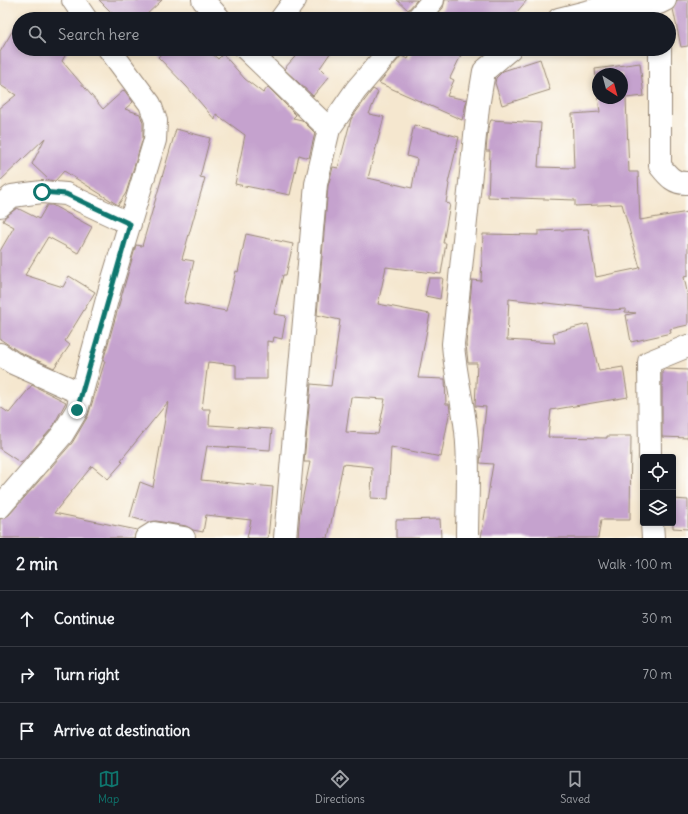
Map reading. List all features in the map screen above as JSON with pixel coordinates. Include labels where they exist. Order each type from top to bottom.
[{"type":"street","points":[[73,0],[81,12]]},
{"type":"street","points":[[203,0],[214,12]]},
{"type":"street","points":[[286,12],[295,0]]},
{"type":"street","points":[[423,12],[433,0]]},
{"type":"street","points":[[586,12],[610,6],[661,7]]},
{"type":"street","points":[[0,507],[62,435],[77,410],[80,393],[155,140],[156,121],[150,104],[114,56]]},
{"type":"street","points":[[256,56],[329,129]]},
{"type":"street","points":[[285,538],[316,184],[329,129],[356,90],[385,56]]},
{"type":"street","points":[[467,538],[468,451],[466,430],[454,366],[453,344],[478,107],[484,71],[502,56]]},
{"type":"street","points":[[660,56],[660,166],[670,178],[680,183],[688,183]]},
{"type":"street","points":[[0,206],[12,196],[42,192],[66,194],[130,224]]},
{"type":"street","points":[[650,454],[649,362],[688,346]]},
{"type":"street","points":[[0,354],[13,363],[80,393]]},
{"type":"street","points":[[652,526],[653,538]]},
{"type":"street","points":[[146,538],[154,533],[184,538]]},
{"type":"building","points":[[99,0],[162,0],[149,12],[111,12]]},
{"type":"building","points":[[397,0],[417,0],[408,10]]},
{"type":"building","points":[[445,0],[527,0],[517,12],[439,12],[443,8]]},
{"type":"building","points":[[677,0],[688,0],[688,46],[681,47],[676,23],[676,12],[674,12],[673,9]]},
{"type":"building","points":[[12,32],[12,56],[65,56],[62,61],[103,109],[124,90],[133,102],[125,109],[140,114],[143,123],[143,138],[126,193],[118,205],[64,171],[55,181],[49,180],[32,164],[45,138],[0,181],[0,108],[16,95],[0,85],[0,52]]},
{"type":"building","points":[[215,56],[218,59],[221,56],[225,56],[245,79],[263,93],[268,87],[296,115],[293,118],[302,120],[315,133],[309,158],[299,155],[290,195],[235,184],[245,135],[216,114],[215,120],[187,87],[158,57]]},
{"type":"building","points":[[296,56],[328,56],[320,68],[329,77],[313,96],[284,69]]},
{"type":"building","points":[[401,56],[408,59],[410,56],[461,56],[450,78],[454,80],[447,96],[467,100],[462,120],[379,83]]},
{"type":"building","points":[[540,59],[550,90],[502,105],[495,83],[496,78],[503,71]]},
{"type":"building","points":[[640,63],[644,96],[628,98],[628,68],[602,68]]},
{"type":"building","points":[[373,89],[378,92],[369,114],[384,117],[368,178],[412,188],[417,159],[407,156],[414,125],[459,137],[448,183],[446,203],[450,204],[443,243],[446,243],[441,274],[386,267],[378,304],[430,314],[418,378],[445,379],[446,404],[449,404],[450,410],[441,457],[391,447],[388,499],[371,498],[372,467],[343,464],[328,538],[298,538],[300,511],[310,462],[304,462],[311,384],[331,386],[340,320],[317,315],[328,186],[333,167],[338,168],[351,119]],"holes":[[[351,397],[385,399],[378,434],[346,432]]]},
{"type":"building","points":[[599,104],[626,104],[629,172],[638,172],[640,220],[688,212],[688,276],[684,277],[688,296],[688,325],[670,329],[671,333],[631,342],[626,315],[636,313],[625,312],[625,309],[612,310],[509,299],[507,340],[555,343],[553,333],[588,324],[599,371],[623,367],[628,397],[551,410],[548,437],[607,438],[607,436],[631,436],[630,520],[601,520],[598,538],[481,538],[493,464],[480,463],[486,407],[475,406],[477,363],[468,363],[466,344],[472,280],[481,281],[483,234],[538,235],[538,231],[588,229],[596,277],[640,268],[622,204],[575,206],[575,200],[488,197],[490,151],[486,151],[488,128],[491,120],[541,123],[538,167],[574,168],[572,114],[600,112]]},
{"type":"building","points":[[176,129],[210,138],[200,177],[205,178],[182,259],[194,261],[184,303],[226,311],[236,271],[238,272],[246,234],[293,244],[286,275],[283,275],[274,314],[286,316],[282,339],[274,337],[273,342],[267,341],[267,379],[236,379],[236,365],[208,362],[202,409],[210,409],[209,425],[272,429],[270,450],[207,446],[201,480],[273,487],[268,538],[247,538],[251,520],[206,515],[203,532],[193,530],[186,526],[156,521],[148,522],[130,517],[140,482],[153,487],[168,402],[121,460],[123,462],[108,479],[92,466],[54,513],[137,530],[134,538],[0,538],[0,519],[9,515],[72,443],[88,416],[105,361],[103,361],[136,245],[142,246]]},
{"type":"building","points":[[47,205],[52,205],[92,227],[78,253],[48,237],[25,275],[63,287],[69,276],[95,292],[65,341],[70,345],[54,368],[19,352],[0,339],[0,251],[14,227],[3,221],[5,217],[17,208],[39,219]]},
{"type":"building","points":[[429,278],[443,278],[440,299],[425,296]]},
{"type":"building","points":[[665,369],[688,370],[688,438],[662,437],[662,371]]},
{"type":"building","points":[[32,385],[66,402],[52,428],[21,463],[0,449],[0,407],[9,413]]},
{"type":"building","points":[[676,499],[688,500],[688,529],[673,528],[673,526],[676,526]]},
{"type":"building","points":[[440,519],[441,538],[396,538],[396,520]]},
{"type":"route","points":[[42,192],[66,194],[130,224],[80,393],[77,410]]}]
